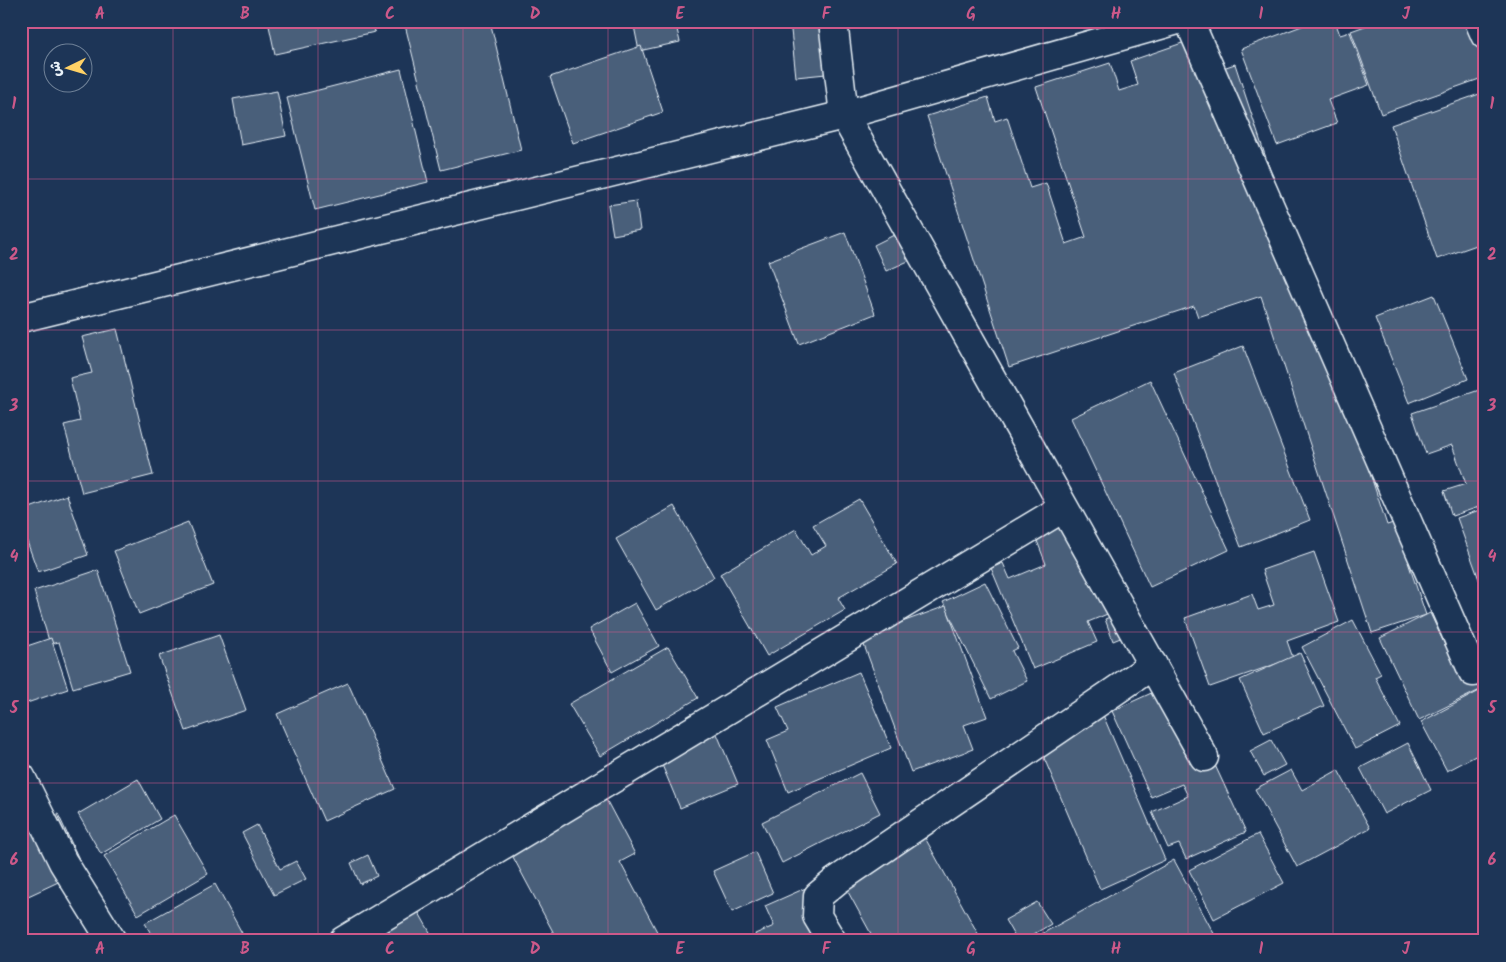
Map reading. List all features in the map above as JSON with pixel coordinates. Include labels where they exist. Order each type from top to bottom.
[{"type":"street","points":[[833,21],[844,115],[1204,757]]},
{"type":"street","points":[[21,318],[844,115],[1174,21]]},
{"type":"street","points":[[1189,21],[1473,672]]},
{"type":"street","points":[[1479,21],[1485,34]]},
{"type":"street","points":[[343,941],[1063,508]]},
{"type":"street","points":[[832,941],[817,916],[818,896],[836,881],[1153,665]]},
{"type":"street","points":[[21,777],[63,862],[112,941]]},
{"type":"building","points":[[268,21],[373,21],[375,32],[275,54]]},
{"type":"building","points":[[404,21],[490,21],[521,150],[441,170]]},
{"type":"building","points":[[633,21],[675,21],[680,42],[639,51]]},
{"type":"building","points":[[790,21],[830,21],[836,73],[796,77]]},
{"type":"building","points":[[928,21],[969,21],[929,26]]},
{"type":"building","points":[[1315,21],[1335,21],[1340,35],[1350,32],[1369,85],[1328,100],[1337,123],[1277,145],[1241,49]]},
{"type":"building","points":[[1379,21],[1469,21],[1485,65],[1485,77],[1381,114],[1351,31]]},
{"type":"building","points":[[1188,41],[1199,76],[1235,64],[1387,525],[1411,517],[1424,556],[1408,562],[1426,615],[1372,633],[1261,296],[1198,317],[1194,306],[1009,367],[927,116],[988,97],[995,121],[1007,117],[1030,188],[1046,183],[1066,244],[1086,237],[1036,87],[1110,63],[1119,91],[1138,85],[1130,61]]},
{"type":"building","points":[[641,46],[663,112],[573,143],[550,77]]},
{"type":"building","points":[[401,69],[428,182],[315,210],[287,98]]},
{"type":"building","points":[[277,91],[286,136],[241,145],[233,99]]},
{"type":"building","points":[[1485,92],[1485,242],[1437,259],[1391,125]]},
{"type":"building","points":[[636,201],[640,230],[613,235],[608,205]]},
{"type":"building","points":[[902,231],[915,258],[886,271],[874,245]]},
{"type":"building","points":[[845,232],[875,314],[799,344],[768,261]]},
{"type":"building","points":[[1434,295],[1468,379],[1409,403],[1375,318]]},
{"type":"building","points":[[117,329],[153,475],[82,493],[64,425],[80,421],[70,378],[92,373],[82,337]]},
{"type":"building","points":[[1243,346],[1310,520],[1241,547],[1174,373]]},
{"type":"building","points":[[1150,380],[1229,550],[1150,587],[1071,418]]},
{"type":"building","points":[[1485,388],[1485,505],[1452,516],[1444,491],[1466,484],[1452,445],[1426,454],[1412,413]]},
{"type":"building","points":[[67,495],[88,555],[38,572],[21,525],[21,511]]},
{"type":"building","points":[[859,499],[897,564],[838,598],[845,610],[767,656],[720,574],[796,529],[811,555],[826,546],[813,525]]},
{"type":"building","points":[[674,506],[714,577],[656,610],[616,539]]},
{"type":"building","points":[[1081,508],[1122,608],[1088,622],[1097,642],[1033,669],[991,568],[1003,563],[1010,579],[1046,564],[1032,528]]},
{"type":"building","points":[[1485,508],[1485,584],[1481,585],[1457,518]]},
{"type":"building","points":[[188,522],[213,585],[139,614],[114,551]]},
{"type":"building","points":[[1314,552],[1339,622],[1287,641],[1293,658],[1210,687],[1185,618],[1252,594],[1258,610],[1274,605],[1262,570]]},
{"type":"building","points":[[98,570],[130,671],[73,688],[59,642],[50,644],[34,591]]},
{"type":"building","points":[[985,582],[1018,648],[1012,651],[1027,681],[991,699],[943,602]]},
{"type":"building","points":[[635,603],[659,646],[612,672],[589,629]]},
{"type":"building","points":[[946,606],[987,717],[964,725],[973,749],[911,772],[861,637]]},
{"type":"building","points":[[1120,613],[1128,635],[1113,641],[1105,619]]},
{"type":"building","points":[[1430,613],[1446,647],[1459,641],[1482,689],[1419,720],[1380,638]]},
{"type":"building","points":[[1353,620],[1381,674],[1375,677],[1400,726],[1355,749],[1302,647]]},
{"type":"building","points":[[219,635],[246,710],[186,731],[159,656]]},
{"type":"building","points":[[51,638],[68,689],[21,705],[21,648]]},
{"type":"building","points":[[668,647],[698,698],[600,756],[569,704]]},
{"type":"building","points":[[1300,653],[1324,706],[1264,733],[1240,680]]},
{"type":"building","points":[[859,672],[891,748],[788,792],[767,740],[788,731],[777,707]]},
{"type":"building","points":[[348,683],[395,789],[324,821],[277,714]]},
{"type":"building","points":[[1485,688],[1485,751],[1447,771],[1421,722]]},
{"type":"building","points":[[1158,690],[1201,735],[1246,832],[1186,859],[1179,844],[1168,848],[1152,812],[1188,796],[1182,784],[1151,797],[1112,711]]},
{"type":"building","points":[[1103,715],[1165,860],[1100,889],[1038,744]]},
{"type":"building","points":[[715,729],[738,784],[680,808],[657,753]]},
{"type":"building","points":[[1271,740],[1285,765],[1264,776],[1250,751]]},
{"type":"building","points":[[1408,743],[1431,790],[1384,814],[1360,768]]},
{"type":"building","points":[[1291,770],[1302,790],[1338,770],[1370,828],[1297,867],[1255,789]]},
{"type":"building","points":[[860,773],[880,813],[782,863],[762,822]]},
{"type":"building","points":[[138,779],[160,819],[101,854],[78,814]]},
{"type":"building","points":[[21,787],[38,823],[58,814],[84,870],[24,898],[21,892]]},
{"type":"building","points":[[601,790],[635,854],[620,862],[662,941],[558,941],[505,842]]},
{"type":"building","points":[[174,815],[208,874],[138,915],[104,856]]},
{"type":"building","points":[[257,825],[280,869],[296,861],[306,879],[274,895],[242,833]]},
{"type":"building","points":[[1258,834],[1284,883],[1214,919],[1189,870]]},
{"type":"building","points":[[924,836],[982,941],[875,941],[842,881]]},
{"type":"building","points":[[755,852],[773,893],[732,912],[713,871]]},
{"type":"building","points":[[368,855],[377,876],[360,884],[351,863]]},
{"type":"building","points":[[1174,860],[1218,941],[1029,941]]},
{"type":"building","points":[[215,884],[242,933],[229,941],[155,941],[145,923]]},
{"type":"building","points":[[808,887],[831,941],[757,941],[755,934],[774,926],[765,906]]},
{"type":"building","points":[[410,897],[431,934],[419,941],[379,941],[368,922]]},
{"type":"building","points":[[1037,902],[1051,924],[1022,941],[1017,941],[1005,920]]}]
